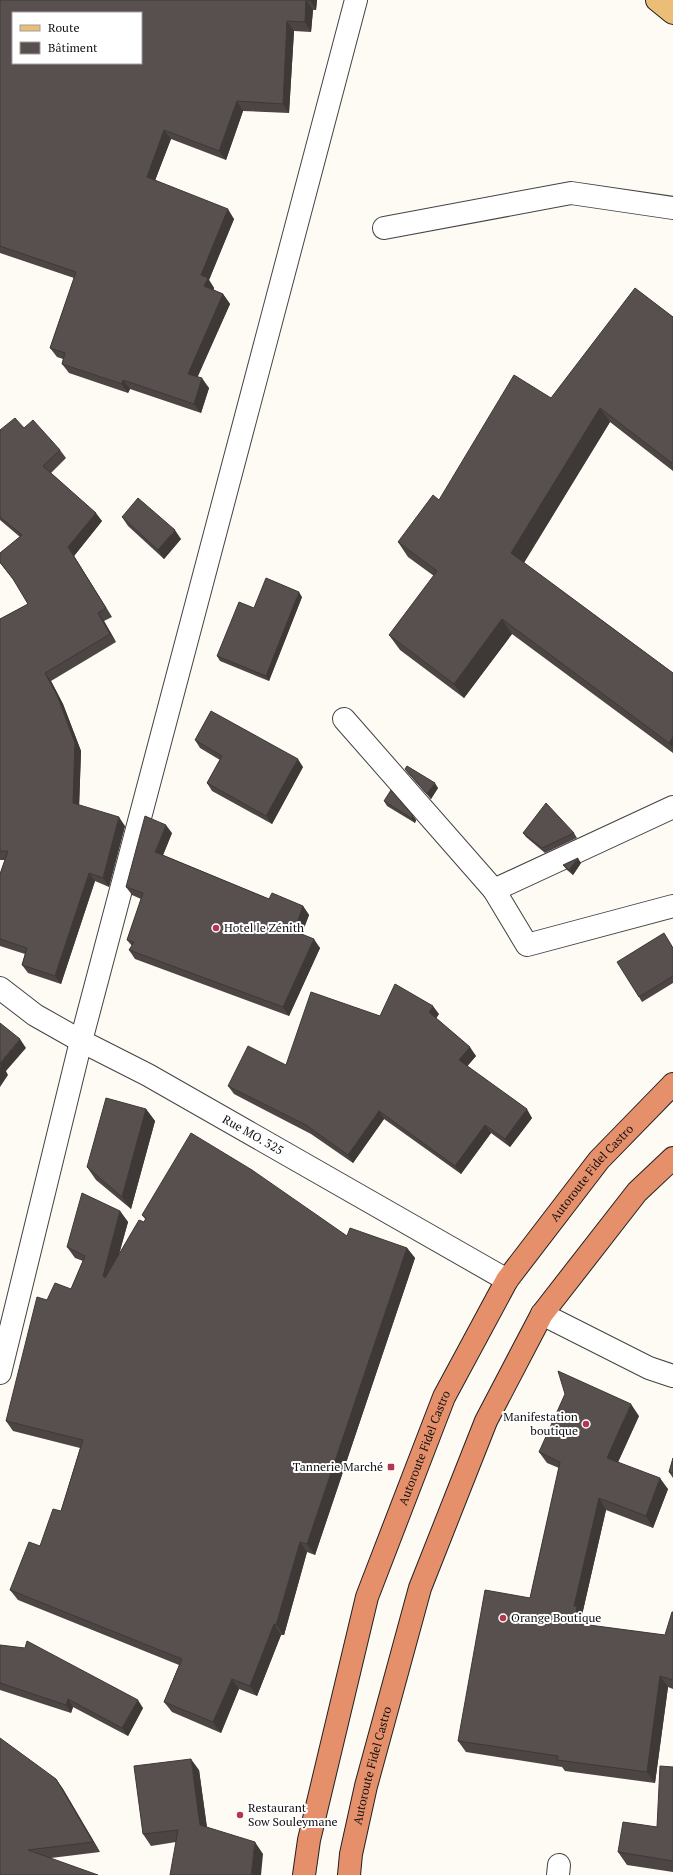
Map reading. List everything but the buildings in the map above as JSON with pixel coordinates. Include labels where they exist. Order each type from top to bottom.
[{"type":"highway","name":"Autoroute Fidel Castro","points":[[304,1875],[309,1840],[366,1597],[444,1397],[507,1280],[598,1160],[673,1084]]},
{"type":"highway","name":"Autoroute Fidel Castro","points":[[349,1875],[350,1854],[366,1786],[420,1588],[486,1421],[542,1314],[637,1192],[673,1158]]},
{"type":"main road","points":[[657,0],[673,13]]},
{"type":"street","points":[[0,1373],[81,1041],[356,0]]},
{"type":"street","points":[[384,228],[571,193],[673,208]]},
{"type":"street","points":[[344,719],[494,890],[527,945],[673,906]]},
{"type":"street","points":[[494,890],[673,807]]},
{"type":"street","name":"Rue MO. 325","points":[[0,988],[35,1015],[81,1041],[148,1075],[507,1280]]},
{"type":"street","points":[[542,1314],[649,1368],[673,1376]]},
{"type":"place","name":"Hotel le Zénith","points":[[216,928]]},
{"type":"place","name":"Manifestation boutique","points":[[586,1424]]},
{"type":"place","name":"Tannerie Marché","points":[[391,1467]]},
{"type":"place","name":"Orange Boutique","points":[[503,1618]]},
{"type":"place","name":"Restaurant Sow Souleymane","points":[[240,1815]]}]
